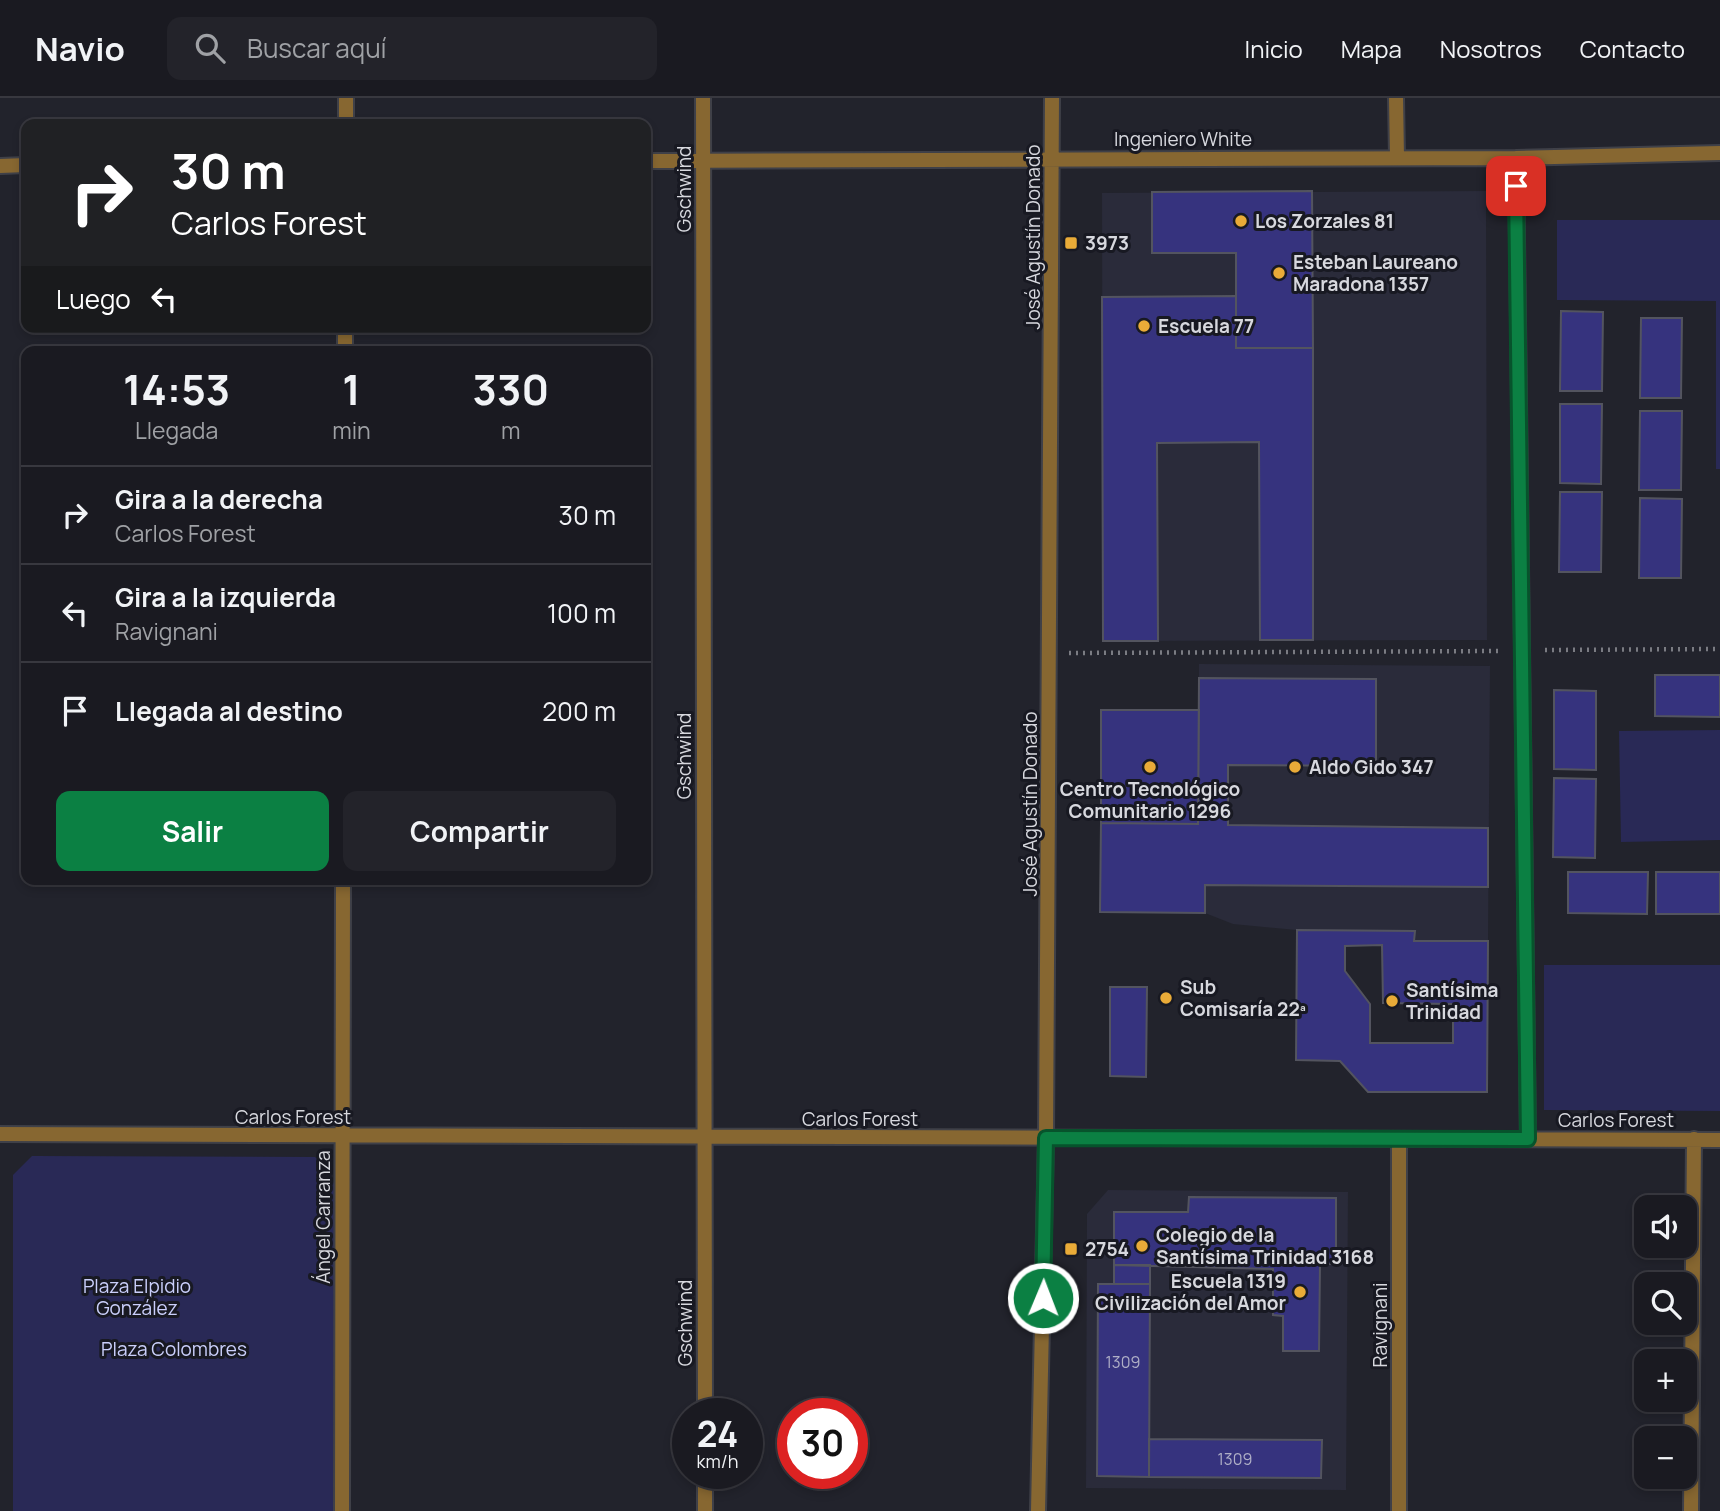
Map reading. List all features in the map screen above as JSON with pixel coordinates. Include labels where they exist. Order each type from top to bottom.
[{"type":"street","points":[[346,98],[346,119]]},
{"type":"street","name":"Gschwind","points":[[703,98],[705,1398]]},
{"type":"street","name":"José Agustín Donado","points":[[1038,1511],[1046,1138],[1051,654],[1052,98]]},
{"type":"street","points":[[1396,98],[1397,158]]},
{"type":"street","name":"Ingeniero White","points":[[651,161],[1516,158],[1720,153]]},
{"type":"street","points":[[1516,158],[1528,1139]]},
{"type":"street","points":[[0,166],[21,165]]},
{"type":"street","name":"Ángel Carranza","points":[[342,1511],[343,885]]},
{"type":"street","name":"Carlos Forest","points":[[0,1134],[1720,1140]]},
{"type":"street","name":"Ravignani","points":[[1399,1139],[1399,1511]]},
{"type":"street","points":[[1691,1511],[1694,1139]]},
{"type":"street","points":[[705,1489],[705,1511]]},
{"type":"path","points":[[1051,654],[1720,649]]},
{"type":"shaded area","points":[[1486,191],[1487,640],[1103,641],[1102,193]]},
{"type":"shaded area","name":"Aldo Gido 347","points":[[1199,664],[1490,666],[1488,941],[1414,941],[1414,931],[1297,930],[1233,924],[1205,913],[1100,912],[1101,710],[1199,710]]},
{"type":"shaded area","name":"Colegio de la Santísima Trinidad 3168","points":[[1108,1190],[1348,1192],[1346,1490],[1086,1488],[1087,1214]]},
{"type":"green space","points":[[1557,220],[1720,220],[1720,469],[1716,469],[1716,301],[1557,300]]},
{"type":"green space","points":[[1720,730],[1720,840],[1621,842],[1619,731]]},
{"type":"green space","points":[[1544,965],[1720,965],[1720,1111],[1544,1110]]},
{"type":"green space","name":"Plaza Colombres","points":[[32,1156],[315,1157],[328,1169],[335,1187],[333,1511],[13,1511],[13,1175]]},
{"type":"building","points":[[1312,191],[1313,348],[1236,348],[1236,253],[1152,253],[1152,192]]},
{"type":"building","points":[[1236,296],[1236,348],[1313,348],[1313,640],[1260,640],[1259,442],[1157,443],[1158,641],[1103,641],[1102,297]]},
{"type":"building","points":[[1561,311],[1603,312],[1602,391],[1560,391]]},
{"type":"building","points":[[1641,318],[1682,318],[1681,398],[1640,398]]},
{"type":"building","points":[[1560,404],[1602,404],[1601,484],[1560,483]]},
{"type":"building","points":[[1640,411],[1682,411],[1681,490],[1639,490]]},
{"type":"building","points":[[1560,492],[1602,492],[1601,572],[1559,572]]},
{"type":"building","points":[[1640,498],[1682,499],[1681,578],[1639,578]]},
{"type":"building","points":[[1655,675],[1720,675],[1720,717],[1655,716]]},
{"type":"building","points":[[1199,678],[1376,679],[1376,766],[1228,765],[1228,825],[1488,828],[1488,887],[1205,885],[1205,913],[1100,912],[1101,823],[1198,824]]},
{"type":"building","points":[[1554,690],[1596,691],[1596,770],[1554,769]]},
{"type":"building","name":"Centro Tecnológico Comunitario 1296","points":[[1101,710],[1199,710],[1198,824],[1101,823]]},
{"type":"building","points":[[1554,778],[1596,779],[1595,858],[1553,857]]},
{"type":"building","points":[[1568,872],[1648,872],[1647,914],[1568,913]]},
{"type":"building","points":[[1656,872],[1720,872],[1720,914],[1656,914]]},
{"type":"building","name":"Santísima Trinidad","points":[[1297,930],[1415,931],[1414,941],[1488,941],[1487,1092],[1368,1092],[1340,1061],[1296,1060]],"holes":[[[1382,945],[1383,1003],[1453,1004],[1453,1043],[1370,1043],[1370,1004],[1345,971],[1345,946]]]},
{"type":"building","points":[[1110,987],[1147,987],[1146,1077],[1110,1076]]},
{"type":"building","points":[[1189,1197],[1336,1198],[1336,1264],[1320,1264],[1319,1351],[1283,1351],[1283,1316],[1273,1315],[1273,1269],[1114,1265],[1114,1212],[1188,1212]]},
{"type":"building","points":[[1114,1265],[1150,1265],[1150,1284],[1114,1284]]},
{"type":"building","points":[[1098,1284],[1150,1284],[1149,1477],[1097,1476]]},
{"type":"building","points":[[1149,1439],[1322,1440],[1321,1478],[1149,1477]]},
{"type":"place","name":"Los Zorzales 81","points":[[1241,221]]},
{"type":"place","name":"3973","points":[[1071,243]]},
{"type":"place","name":"Esteban Laureano Maradona 1357","points":[[1279,273]]},
{"type":"place","name":"Escuela 77","points":[[1144,326]]},
{"type":"place","name":"Centro Tecnológico Comunitario 1296","points":[[1150,767]]},
{"type":"place","name":"Aldo Gido 347","points":[[1295,767]]},
{"type":"place","name":"Sub Comisaría 22ª","points":[[1166,998]]},
{"type":"place","name":"Santísima Trinidad","points":[[1392,1001]]},
{"type":"place","name":"Colegio de la Santísima Trinidad 3168","points":[[1142,1246]]},
{"type":"place","name":"2754","points":[[1071,1249]]},
{"type":"place","name":"Escuela 1319 Civilización del Amor","points":[[1300,1292]]},
{"type":"route","points":[[1043,1298],[1046,1138],[1528,1139],[1516,186]]},
{"type":"park label","name":"Plaza Elpidio González","points":[[137,1297]]}]
